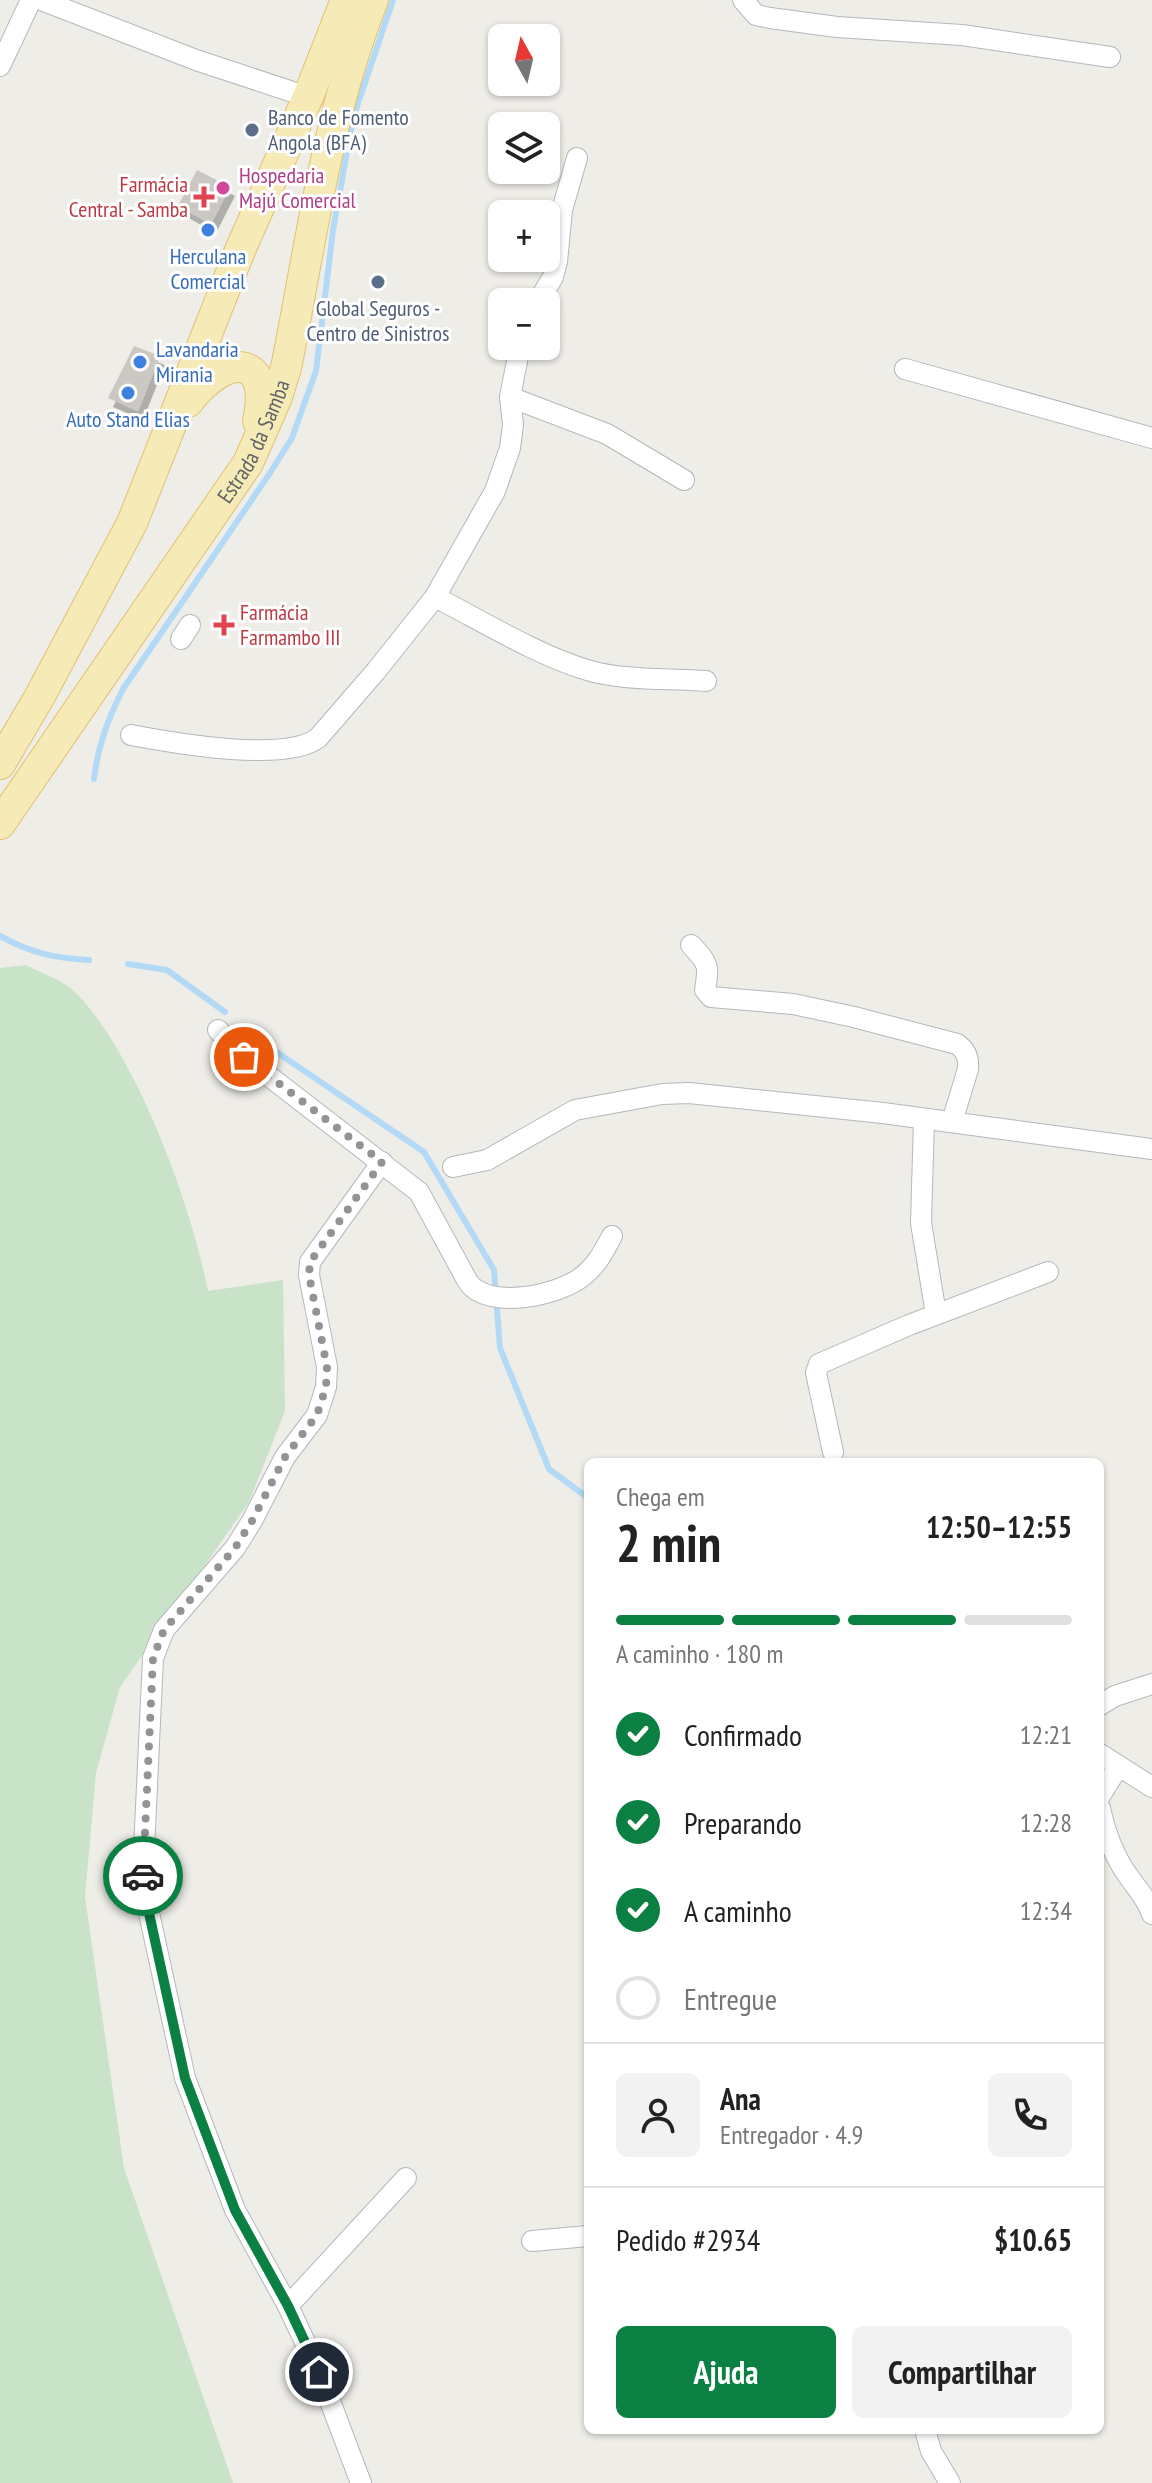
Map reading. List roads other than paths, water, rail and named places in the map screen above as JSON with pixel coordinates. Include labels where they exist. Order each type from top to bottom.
[{"type":"main road","points":[[0,764],[121,545],[172,427],[241,248],[308,97],[346,0]]},
{"type":"main road","name":"Estrada da Samba","points":[[0,824],[248,463],[277,397],[286,368],[328,141],[373,0]]},
{"type":"main road","points":[[172,427],[198,388],[218,371],[232,367],[248,369],[257,376],[262,386],[248,463]]},
{"type":"street","points":[[0,66],[31,0]]},
{"type":"street","points":[[41,0],[196,60],[308,97]]},
{"type":"street","points":[[743,0],[756,15],[770,18],[837,27],[962,35],[1110,57]]},
{"type":"street","points":[[546,288],[557,262],[562,210],[577,158]]},
{"type":"street","points":[[131,735],[195,746],[287,749],[306,746],[318,738],[435,597],[495,491],[510,448],[513,425],[510,397],[517,360]]},
{"type":"street","points":[[905,369],[1152,438]]},
{"type":"street","points":[[510,397],[607,434],[684,480]]},
{"type":"street","points":[[435,597],[560,660],[589,671],[619,676],[706,681]]},
{"type":"street","points":[[691,945],[706,960],[705,990],[711,997],[793,1004],[854,1017],[963,1048],[969,1062],[952,1122]]},
{"type":"street","points":[[218,1030],[244,1057],[419,1192],[468,1282],[479,1291],[510,1300],[563,1286],[583,1276],[599,1260],[612,1236]]},
{"type":"street","points":[[453,1167],[487,1160],[575,1110],[662,1094],[689,1093],[952,1122],[1152,1149]]},
{"type":"street","points":[[924,1119],[921,1223],[936,1314]]},
{"type":"street","points":[[361,2483],[319,2372],[288,2306],[235,2210],[185,2078],[147,1904],[143,1871],[153,1658],[164,1630],[235,1548],[285,1457],[317,1415],[326,1387],[327,1367],[309,1275],[310,1262],[382,1162]]},
{"type":"street","points":[[833,1452],[816,1373],[819,1364],[936,1314],[1048,1272]]},
{"type":"street","points":[[1104,1703],[1152,1684]]},
{"type":"street","points":[[1104,1757],[1152,1787]]},
{"type":"street","points":[[1104,1790],[1118,1767]]},
{"type":"street","points":[[1104,1820],[1115,1854],[1146,1898],[1152,1914]]},
{"type":"street","points":[[288,2306],[406,2178]]},
{"type":"street","points":[[532,2241],[584,2236]]},
{"type":"street","points":[[926,2434],[931,2451],[950,2483]]},
{"type":"waterway","points":[[94,779],[104,732],[123,689],[292,438],[316,371],[333,230],[353,118],[393,0]]},
{"type":"waterway","points":[[0,936],[43,954],[89,960]]},
{"type":"waterway","points":[[128,964],[167,970],[225,1012]]},
{"type":"waterway","points":[[266,1045],[424,1152],[494,1270],[500,1348],[549,1469],[584,1495]]},
{"type":"place","name":"Banco de Fomento Angola (BFA)","points":[[252,130]]},
{"type":"place","name":"Hospedaria Majú Comercial","points":[[223,188]]},
{"type":"place","name":"Farmácia Central - Samba","points":[[204,197]]},
{"type":"place","name":"Herculana Comercial","points":[[208,230]]},
{"type":"place","name":"Global Seguros - Centro de Sinistros","points":[[378,282]]},
{"type":"place","name":"Lavandaria Mirania","points":[[140,362]]},
{"type":"place","name":"Auto Stand Elias","points":[[128,393]]},
{"type":"place","name":"Farmácia Farmambo III","points":[[224,625]]}]
